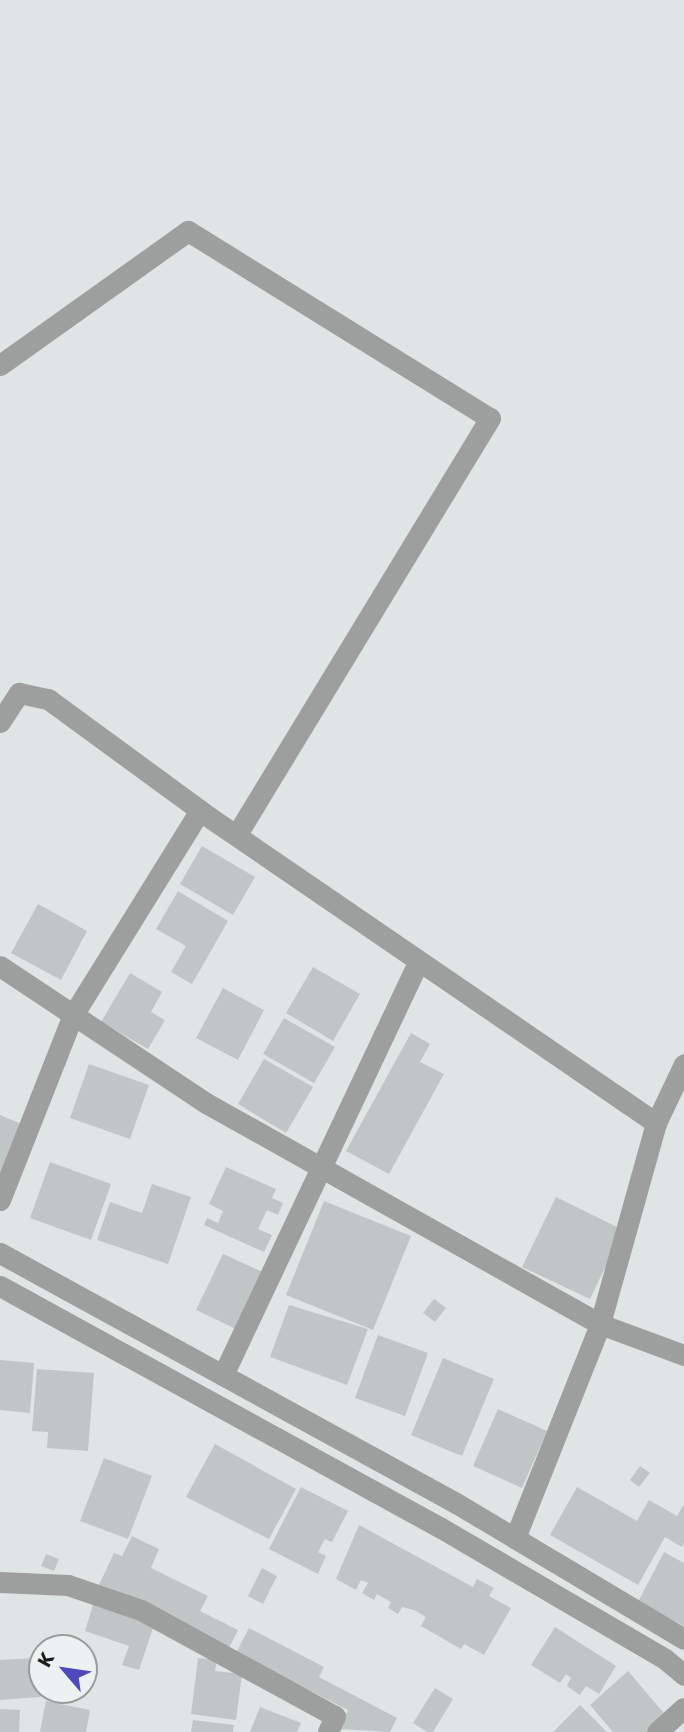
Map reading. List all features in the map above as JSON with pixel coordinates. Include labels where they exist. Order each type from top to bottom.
[{"type":"street","points":[[0,365],[188,231],[490,418],[236,835]]},
{"type":"street","points":[[0,722],[19,693],[48,699],[200,810],[656,1123]]},
{"type":"street","points":[[0,1200],[74,1015],[200,810]]},
{"type":"street","points":[[223,1375],[419,961]]},
{"type":"street","points":[[0,967],[206,1103],[600,1324],[684,1355]]},
{"type":"street","points":[[515,1538],[600,1324],[656,1123],[684,1064]]},
{"type":"street","points":[[0,1253],[515,1538],[684,1639]]},
{"type":"street","points":[[0,1286],[441,1528],[684,1675]]},
{"type":"street","points":[[0,1582],[68,1585],[141,1610],[335,1716],[328,1732]]},
{"type":"street","points":[[657,1732],[684,1708]]},
{"type":"building","points":[[202,846],[255,877],[233,915],[180,884]]},
{"type":"building","points":[[178,891],[228,921],[192,984],[171,972],[186,946],[156,929]]},
{"type":"building","points":[[38,904],[87,931],[61,980],[11,953]]},
{"type":"building","points":[[313,967],[360,994],[333,1041],[286,1013]]},
{"type":"building","points":[[130,973],[162,992],[151,1012],[165,1020],[148,1049],[101,1022]]},
{"type":"building","points":[[223,988],[264,1010],[238,1060],[196,1038]]},
{"type":"building","points":[[284,1018],[335,1047],[314,1083],[263,1054]]},
{"type":"building","points":[[411,1033],[430,1044],[420,1062],[444,1074],[389,1174],[346,1151]]},
{"type":"building","points":[[264,1059],[313,1087],[286,1133],[238,1104]]},
{"type":"building","points":[[89,1064],[149,1085],[130,1139],[70,1118]]},
{"type":"building","points":[[0,1115],[24,1125],[0,1187]]},
{"type":"building","points":[[50,1162],[111,1184],[91,1240],[30,1218]]},
{"type":"building","points":[[226,1167],[276,1189],[272,1198],[283,1203],[278,1215],[267,1210],[258,1229],[272,1235],[264,1252],[204,1225],[207,1218],[218,1223],[223,1211],[209,1204]]},
{"type":"building","points":[[152,1184],[191,1197],[168,1264],[97,1240],[110,1202],[142,1213]]},
{"type":"building","points":[[556,1197],[623,1230],[590,1299],[522,1267]]},
{"type":"building","points":[[324,1201],[411,1236],[373,1330],[286,1295]]},
{"type":"building","points":[[223,1254],[265,1273],[238,1330],[196,1310]]},
{"type":"building","points":[[434,1299],[446,1308],[435,1322],[423,1313]]},
{"type":"building","points":[[289,1305],[368,1329],[347,1385],[270,1357]]},
{"type":"building","points":[[378,1335],[428,1353],[405,1416],[355,1398]]},
{"type":"building","points":[[443,1358],[494,1379],[462,1456],[411,1435]]},
{"type":"building","points":[[0,1360],[34,1363],[30,1413],[0,1410]]},
{"type":"building","points":[[37,1369],[94,1373],[88,1451],[47,1448],[48,1432],[32,1431]]},
{"type":"building","points":[[498,1409],[547,1431],[522,1488],[473,1466]]},
{"type":"building","points":[[215,1444],[296,1489],[269,1539],[186,1497]]},
{"type":"building","points":[[104,1458],[152,1476],[128,1539],[80,1521]]},
{"type":"building","points":[[640,1466],[650,1473],[639,1487],[630,1480]]},
{"type":"building","points":[[301,1487],[348,1511],[332,1542],[325,1539],[318,1552],[326,1556],[318,1574],[269,1549]]},
{"type":"building","points":[[577,1487],[637,1521],[649,1500],[677,1516],[684,1504],[682,1547],[665,1537],[638,1585],[550,1535]]},
{"type":"building","points":[[359,1525],[473,1587],[477,1579],[494,1588],[489,1596],[511,1608],[484,1655],[464,1644],[461,1649],[421,1626],[426,1617],[414,1610],[402,1607],[398,1614],[388,1608],[391,1602],[377,1594],[374,1600],[362,1593],[368,1583],[361,1580],[356,1590],[336,1579]]},
{"type":"building","points":[[132,1536],[159,1549],[151,1568],[208,1596],[200,1611],[238,1630],[229,1648],[99,1585],[114,1553],[122,1556]]},
{"type":"building","points":[[664,1552],[684,1563],[684,1626],[638,1602]]},
{"type":"building","points":[[46,1554],[59,1559],[54,1571],[41,1566]]},
{"type":"building","points":[[262,1568],[277,1576],[263,1604],[248,1596]]},
{"type":"building","points":[[93,1605],[154,1625],[139,1670],[122,1665],[129,1646],[85,1631]]},
{"type":"building","points":[[555,1627],[616,1666],[599,1694],[586,1686],[580,1695],[567,1686],[571,1678],[566,1674],[560,1683],[531,1665]]},
{"type":"building","points":[[249,1628],[324,1667],[319,1677],[397,1718],[390,1732],[338,1729],[348,1710],[236,1653]]},
{"type":"building","points":[[28,1658],[28,1698],[0,1700],[0,1660]]},
{"type":"building","points":[[198,1658],[217,1660],[215,1671],[242,1674],[236,1720],[191,1714]]},
{"type":"building","points":[[628,1671],[668,1718],[652,1732],[613,1732],[590,1705]]},
{"type":"building","points":[[435,1688],[453,1699],[433,1732],[427,1732],[413,1723]]},
{"type":"building","points":[[45,1704],[90,1710],[86,1732],[40,1732]]},
{"type":"building","points":[[580,1705],[607,1732],[553,1732]]},
{"type":"building","points":[[260,1707],[301,1723],[297,1732],[250,1732]]},
{"type":"building","points":[[0,1709],[20,1710],[19,1732],[0,1732]]},
{"type":"building","points":[[193,1720],[234,1725],[233,1732],[191,1732]]}]
